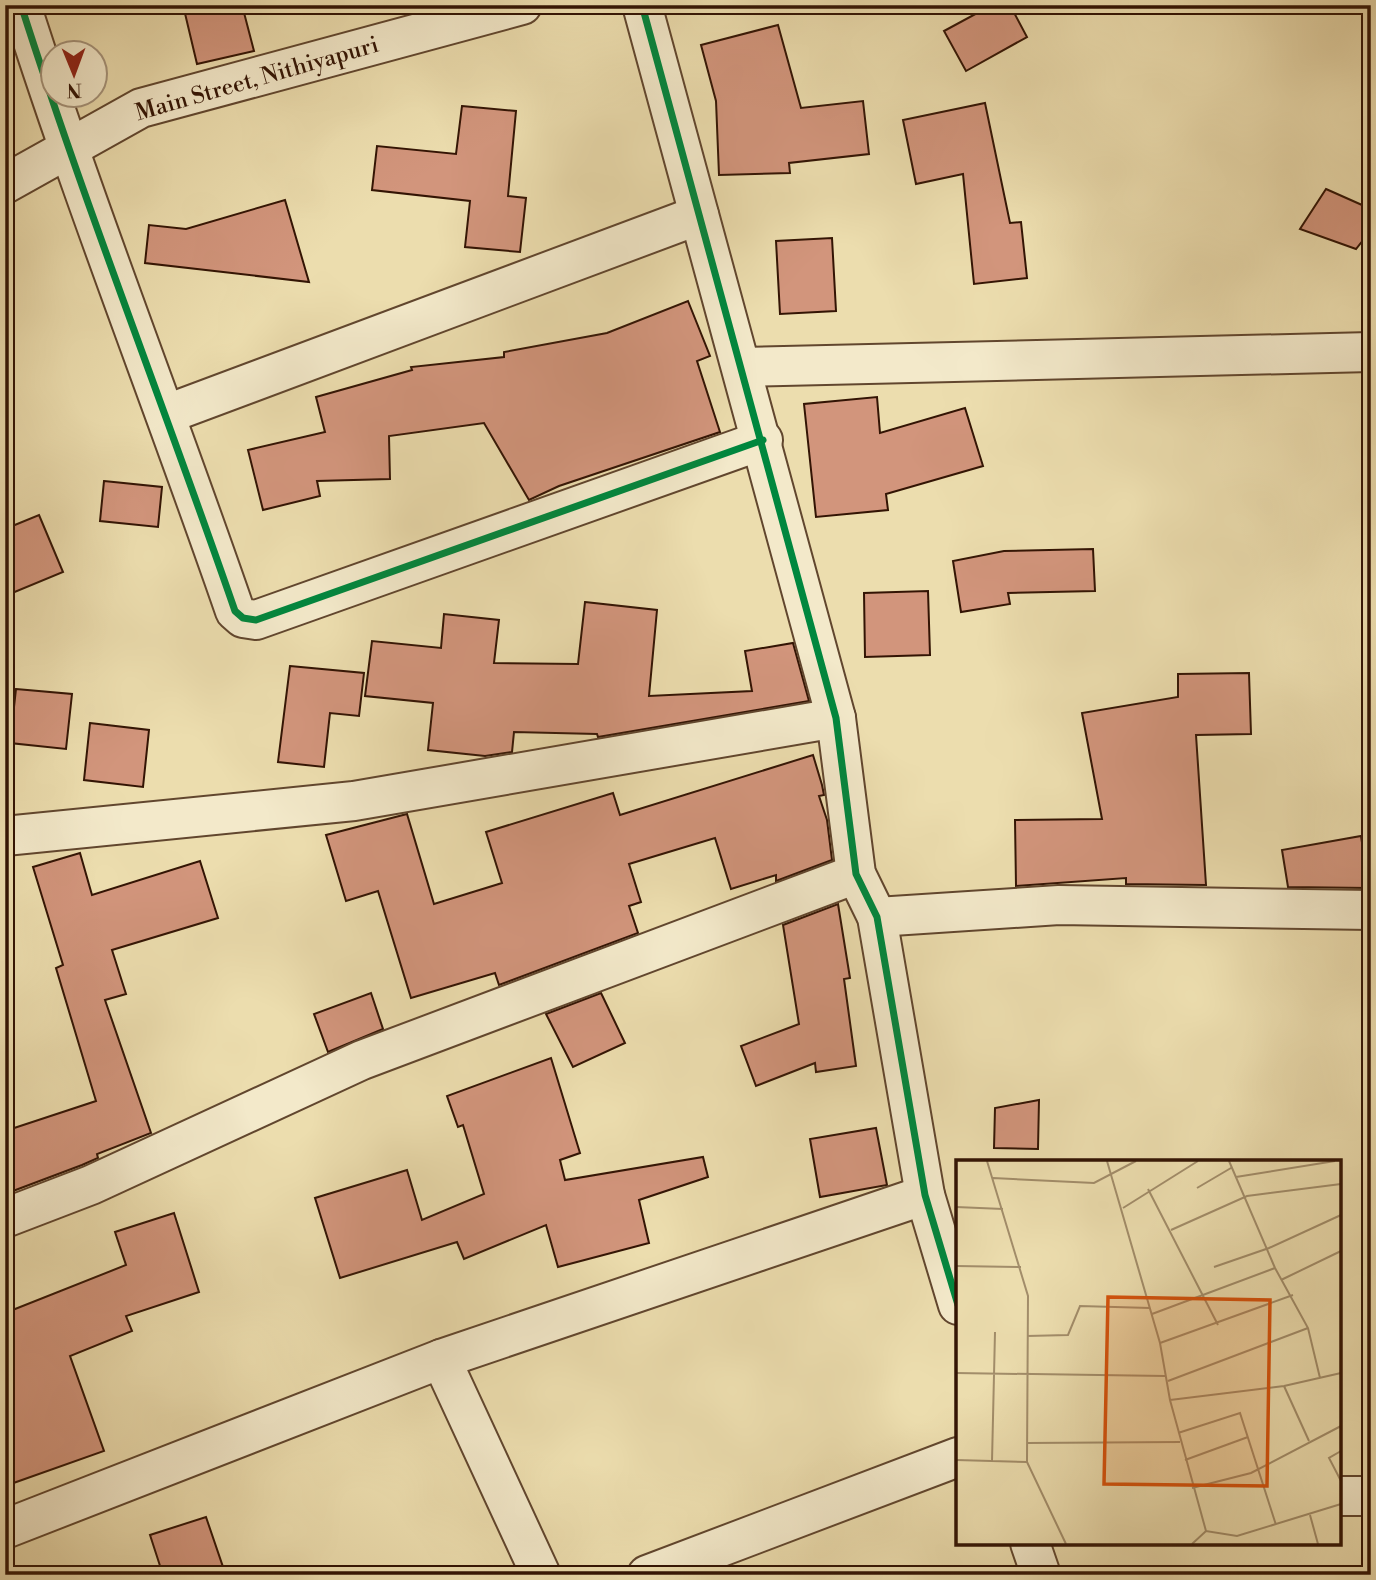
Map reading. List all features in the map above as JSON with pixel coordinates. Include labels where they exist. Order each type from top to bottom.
[{"type":"street","points":[[21,5],[67,148],[167,414],[235,611],[243,618],[256,620],[763,440]]},
{"type":"street","name":"Main Street, Nithiyapuri","points":[[5,184],[141,108],[522,5]]},
{"type":"street","points":[[642,5],[763,440],[836,718],[856,874],[877,917],[925,1195],[956,1298]]},
{"type":"street","points":[[167,414],[699,215]]},
{"type":"street","points":[[742,368],[1371,352]]},
{"type":"street","points":[[5,836],[354,801],[836,718]]},
{"type":"street","points":[[5,1218],[91,1185],[362,1060],[856,874]]},
{"type":"street","points":[[877,917],[1059,905],[1371,910]]},
{"type":"street","points":[[5,1529],[441,1359],[925,1195]]},
{"type":"street","points":[[441,1359],[541,1575]]},
{"type":"street","points":[[648,1575],[956,1458]]},
{"type":"street","points":[[1341,1496],[1371,1496]]},
{"type":"street","points":[[1031,1545],[1041,1575]]},
{"type":"building","points":[[183,5],[242,5],[254,51],[197,64]]},
{"type":"building","points":[[992,5],[1010,5],[1027,37],[966,71],[944,31]]},
{"type":"building","points":[[778,25],[801,108],[863,101],[869,154],[789,163],[790,173],[719,175],[716,101],[701,45]]},
{"type":"building","points":[[985,103],[1010,223],[1021,222],[1027,278],[974,284],[963,174],[916,184],[903,120]]},
{"type":"building","points":[[462,106],[516,111],[508,196],[526,198],[520,252],[465,247],[470,201],[372,190],[377,146],[456,154]]},
{"type":"building","points":[[1326,189],[1371,209],[1371,230],[1356,249],[1300,229]]},
{"type":"building","points":[[285,200],[309,282],[145,263],[149,225],[186,229]]},
{"type":"building","points":[[832,238],[836,311],[780,314],[776,241]]},
{"type":"building","points":[[688,301],[710,356],[697,361],[720,432],[559,486],[529,500],[484,423],[389,436],[390,479],[317,481],[320,496],[263,510],[248,450],[325,432],[316,397],[412,370],[411,367],[504,357],[504,352],[607,333]]},
{"type":"building","points":[[877,397],[880,433],[965,408],[983,466],[886,494],[888,510],[816,517],[804,404]]},
{"type":"building","points":[[104,481],[162,487],[158,527],[100,521]]},
{"type":"building","points":[[39,515],[63,572],[5,596],[5,529]]},
{"type":"building","points":[[1093,549],[1095,591],[1008,593],[1010,604],[961,612],[953,561],[1004,551]]},
{"type":"building","points":[[928,591],[930,655],[865,657],[864,593]]},
{"type":"building","points":[[585,602],[657,610],[649,696],[752,691],[745,651],[793,643],[809,701],[598,737],[597,734],[514,732],[512,752],[485,756],[428,750],[433,703],[365,696],[372,641],[441,648],[444,614],[499,620],[494,663],[578,664]]},
{"type":"building","points":[[290,666],[364,673],[359,716],[330,713],[324,767],[278,762]]},
{"type":"building","points":[[1249,673],[1251,734],[1196,735],[1206,885],[1126,884],[1126,878],[1016,886],[1015,820],[1102,819],[1082,713],[1178,697],[1178,674]]},
{"type":"building","points":[[16,689],[72,694],[66,749],[10,743]]},
{"type":"building","points":[[90,723],[149,730],[143,787],[84,780]]},
{"type":"building","points":[[813,755],[824,795],[819,796],[827,820],[832,860],[776,881],[776,875],[731,889],[715,838],[629,864],[641,902],[629,906],[638,933],[499,985],[495,973],[411,998],[378,891],[346,901],[326,835],[407,814],[434,904],[502,883],[486,832],[613,793],[620,815]]},
{"type":"building","points":[[1361,836],[1369,888],[1288,887],[1282,850]]},
{"type":"building","points":[[80,853],[92,895],[200,861],[218,918],[112,950],[126,994],[105,1000],[151,1133],[97,1154],[98,1158],[82,1165],[5,1194],[5,1131],[96,1101],[56,968],[63,965],[33,867]]},
{"type":"building","points":[[838,904],[850,978],[844,979],[856,1066],[816,1072],[815,1063],[756,1086],[741,1046],[799,1024],[783,925]]},
{"type":"building","points":[[371,993],[383,1029],[328,1052],[314,1014]]},
{"type":"building","points":[[601,993],[625,1043],[573,1067],[546,1014]]},
{"type":"building","points":[[551,1058],[580,1153],[560,1160],[565,1180],[703,1157],[708,1177],[639,1200],[649,1243],[558,1267],[546,1225],[464,1259],[457,1242],[340,1278],[315,1198],[407,1170],[422,1220],[484,1194],[463,1125],[458,1127],[447,1096]]},
{"type":"building","points":[[1039,1100],[1038,1149],[994,1148],[995,1108]]},
{"type":"building","points":[[876,1128],[887,1185],[820,1197],[810,1139]]},
{"type":"building","points":[[174,1213],[199,1292],[126,1316],[132,1331],[70,1356],[104,1451],[5,1486],[5,1313],[126,1265],[115,1232]]},
{"type":"building","points":[[206,1517],[223,1567],[200,1575],[163,1575],[150,1535]]},
{"type":"cycle path","points":[[21,5],[72,157],[235,611],[243,618],[256,620],[763,440]]},
{"type":"cycle path","points":[[642,5],[836,718],[856,874],[877,917],[925,1195],[956,1298]]}]
